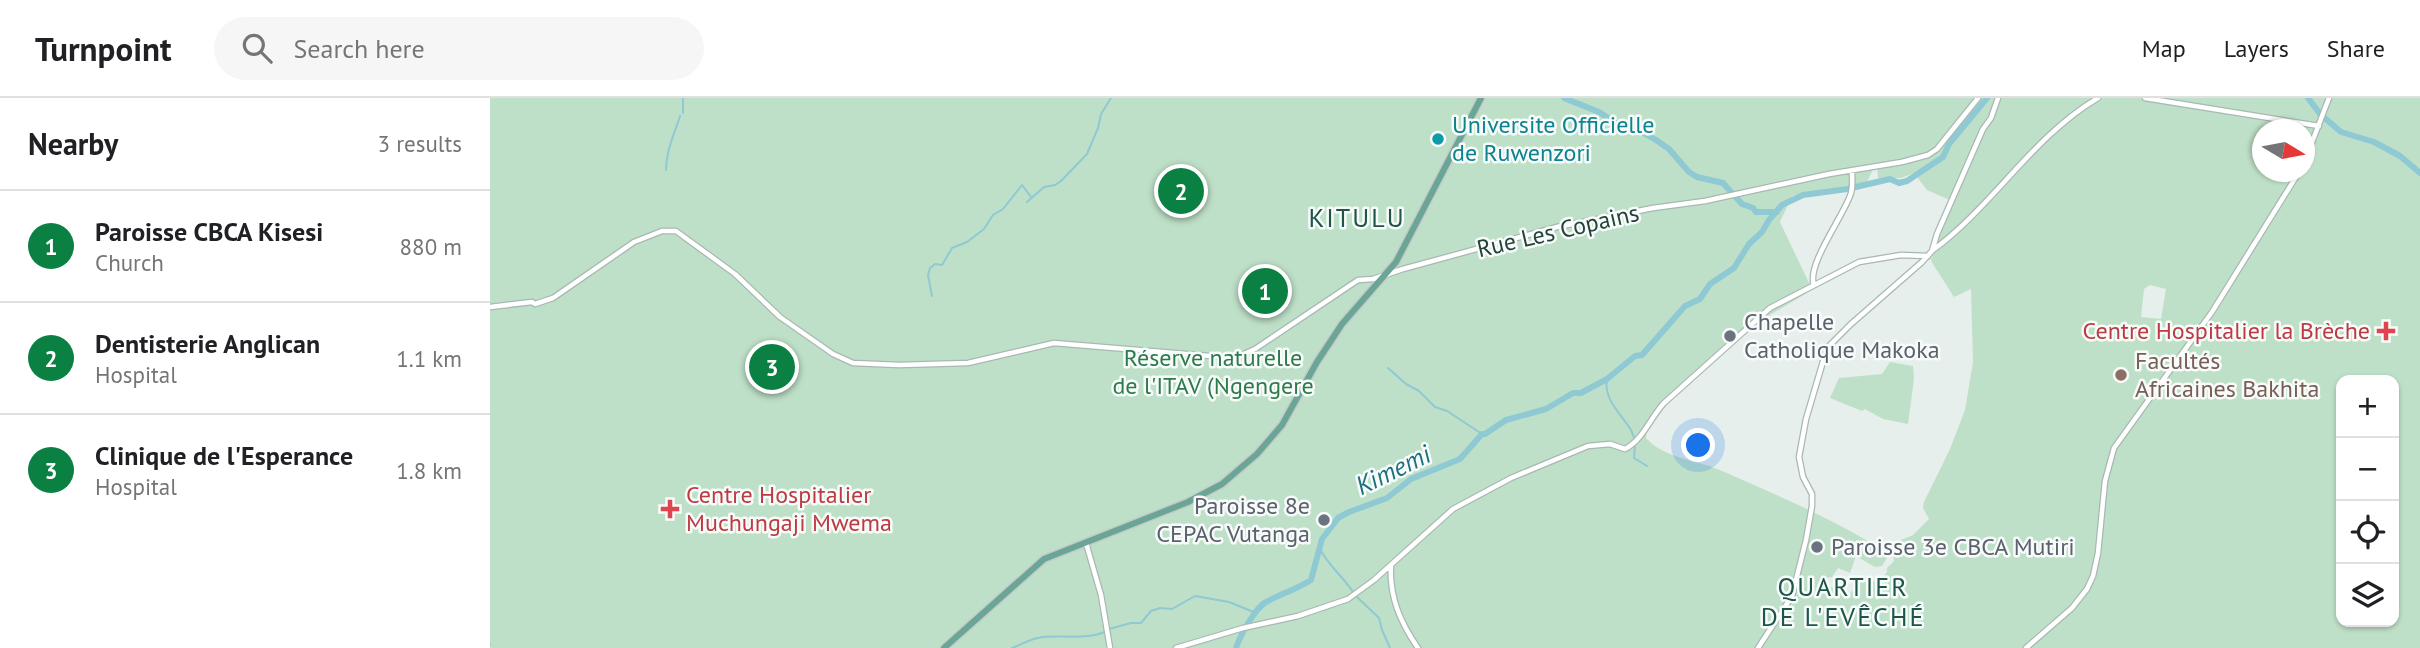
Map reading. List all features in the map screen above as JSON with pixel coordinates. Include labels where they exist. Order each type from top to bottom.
[{"type":"main road","points":[[944,648],[1044,559],[1188,502],[1222,484],[1250,460],[1282,425],[1308,377],[1342,324],[1359,302],[1388,274],[1400,256],[1481,98]]},
{"type":"street","points":[[1814,285],[1812,277],[1818,260],[1851,192],[1852,170],[1928,155],[1937,149],[1978,98]]},
{"type":"street","points":[[1930,253],[1998,98]]},
{"type":"street","points":[[2145,98],[2320,123]]},
{"type":"street","points":[[2315,136],[2329,98]]},
{"type":"street","points":[[1758,648],[1792,596],[1806,540],[1812,494],[1803,477],[1799,457],[1806,419],[1827,348],[1960,227],[2069,118],[2093,101]]},
{"type":"street","name":"Rue Les Copains","points":[[490,307],[553,298],[634,242],[662,232],[676,231],[735,274],[780,317],[833,354],[853,363],[968,363],[1054,343],[1222,357],[1240,356],[1255,349],[1358,280],[1366,281],[1557,227],[1737,195],[1852,170]]},
{"type":"street","points":[[2026,648],[2072,608],[2092,579],[2098,553],[2105,481],[2114,448],[2121,435],[2178,362],[2294,182]]},
{"type":"street","points":[[1176,648],[1242,628],[1298,616],[1348,599],[1391,565],[1453,509],[1511,478],[1588,446],[1610,444],[1625,449],[1632,446],[1664,403],[1712,357],[1770,308],[1846,267],[1874,257],[1930,253]]},
{"type":"street","points":[[1086,543],[1110,648]]},
{"type":"street","points":[[1391,565],[1392,596],[1405,627],[1418,648]]},
{"type":"green space","name":"Réserve naturelle de l'ITAV (Ngengere","points":[[490,98],[2420,98],[2420,648],[490,648]],"holes":[[[1875,165],[1878,178],[1901,178],[1914,173],[1927,190],[1954,202],[1939,233],[1931,261],[1954,297],[1971,289],[1973,362],[1965,410],[1950,449],[1924,502],[1923,508],[1929,519],[1913,535],[1892,547],[1894,561],[1880,582],[1877,600],[1876,582],[1863,576],[1856,577],[1850,598],[1834,588],[1822,585],[1838,568],[1850,573],[1856,556],[1875,567],[1882,566],[1887,558],[1885,552],[1804,508],[1720,470],[1671,454],[1653,445],[1646,438],[1647,430],[1669,400],[1758,322],[1807,293],[1810,285],[1780,222],[1792,196],[1867,182]],[[2150,285],[2166,289],[2161,319],[2141,317],[2144,289]]]},
{"type":"green space","points":[[1890,362],[1913,366],[1914,379],[1908,424],[1883,419],[1865,409],[1862,411],[1830,398],[1839,378],[1882,374]]},
{"type":"waterway","points":[[683,98],[683,113]]},
{"type":"waterway","points":[[1027,202],[1044,187],[1061,181],[1087,154],[1101,114],[1111,98]]},
{"type":"waterway","points":[[1564,98],[1599,112],[1623,128],[1640,131],[1656,140],[1669,149],[1689,172],[1697,177],[1723,183],[1742,204],[1756,212],[1777,212]]},
{"type":"waterway","name":"Kimemi","points":[[1236,648],[1248,623],[1262,605],[1311,580],[1322,539],[1338,518],[1387,498],[1411,479],[1460,459],[1482,434],[1506,420],[1546,409],[1573,393],[1581,393],[1607,379],[1635,356],[1642,355],[1685,306],[1700,299],[1710,284],[1734,268],[1749,244],[1762,232],[1782,205],[1803,195],[1890,179],[1899,183],[1907,181],[1943,157],[1949,144],[1987,98]]},
{"type":"waterway","name":"Kimemi","points":[[2308,98],[2320,114],[2341,132],[2374,142],[2400,156],[2420,173]]},
{"type":"waterway","points":[[666,170],[669,150],[680,116]]},
{"type":"waterway","points":[[932,296],[928,275],[930,268],[935,264],[942,265],[952,248],[967,242],[984,229],[993,215],[1003,209],[1022,185],[1031,197]]},
{"type":"waterway","points":[[1388,368],[1435,407],[1447,411],[1482,434]]},
{"type":"waterway","points":[[1607,379],[1610,400],[1633,433],[1634,458],[1647,466]]},
{"type":"waterway","points":[[1319,547],[1353,592]]},
{"type":"waterway","name":"Kimemi","points":[[1109,629],[1141,623],[1151,611],[1160,608],[1172,609],[1195,596],[1229,602],[1256,613]]},
{"type":"waterway","points":[[1357,597],[1379,618],[1390,648]]},
{"type":"waterway","name":"Kimemi","points":[[1012,648],[1039,638],[1082,637],[1105,632]]},
{"type":"place","name":"Universite Officielle de Ruwenzori","points":[[1438,139]]},
{"type":"place","name":"Dentisterie Anglican","points":[[1181,191]]},
{"type":"place","name":"Paroisse CBCA Kisesi","points":[[1265,291]]},
{"type":"place","name":"Centre Hospitalier la Brèche","points":[[2386,331]]},
{"type":"place","name":"Chapelle Catholique Makoka","points":[[1730,336]]},
{"type":"place","name":"Clinique de l'Esperance","points":[[772,367]]},
{"type":"place","name":"Facultés Africaines Bakhita","points":[[2121,375]]},
{"type":"place","name":"Centre Hospitalier Muchungaji Mwema","points":[[670,509]]},
{"type":"place","name":"Paroisse 8e CEPAC Vutanga","points":[[1324,520]]},
{"type":"place","name":"Paroisse 3e CBCA Mutiri","points":[[1817,547]]},
{"type":"district","name":"KITULU","points":[[1357,218]]},
{"type":"district","name":"QUARTIER DE L'EVÊCHÉ","points":[[1843,602]]}]
